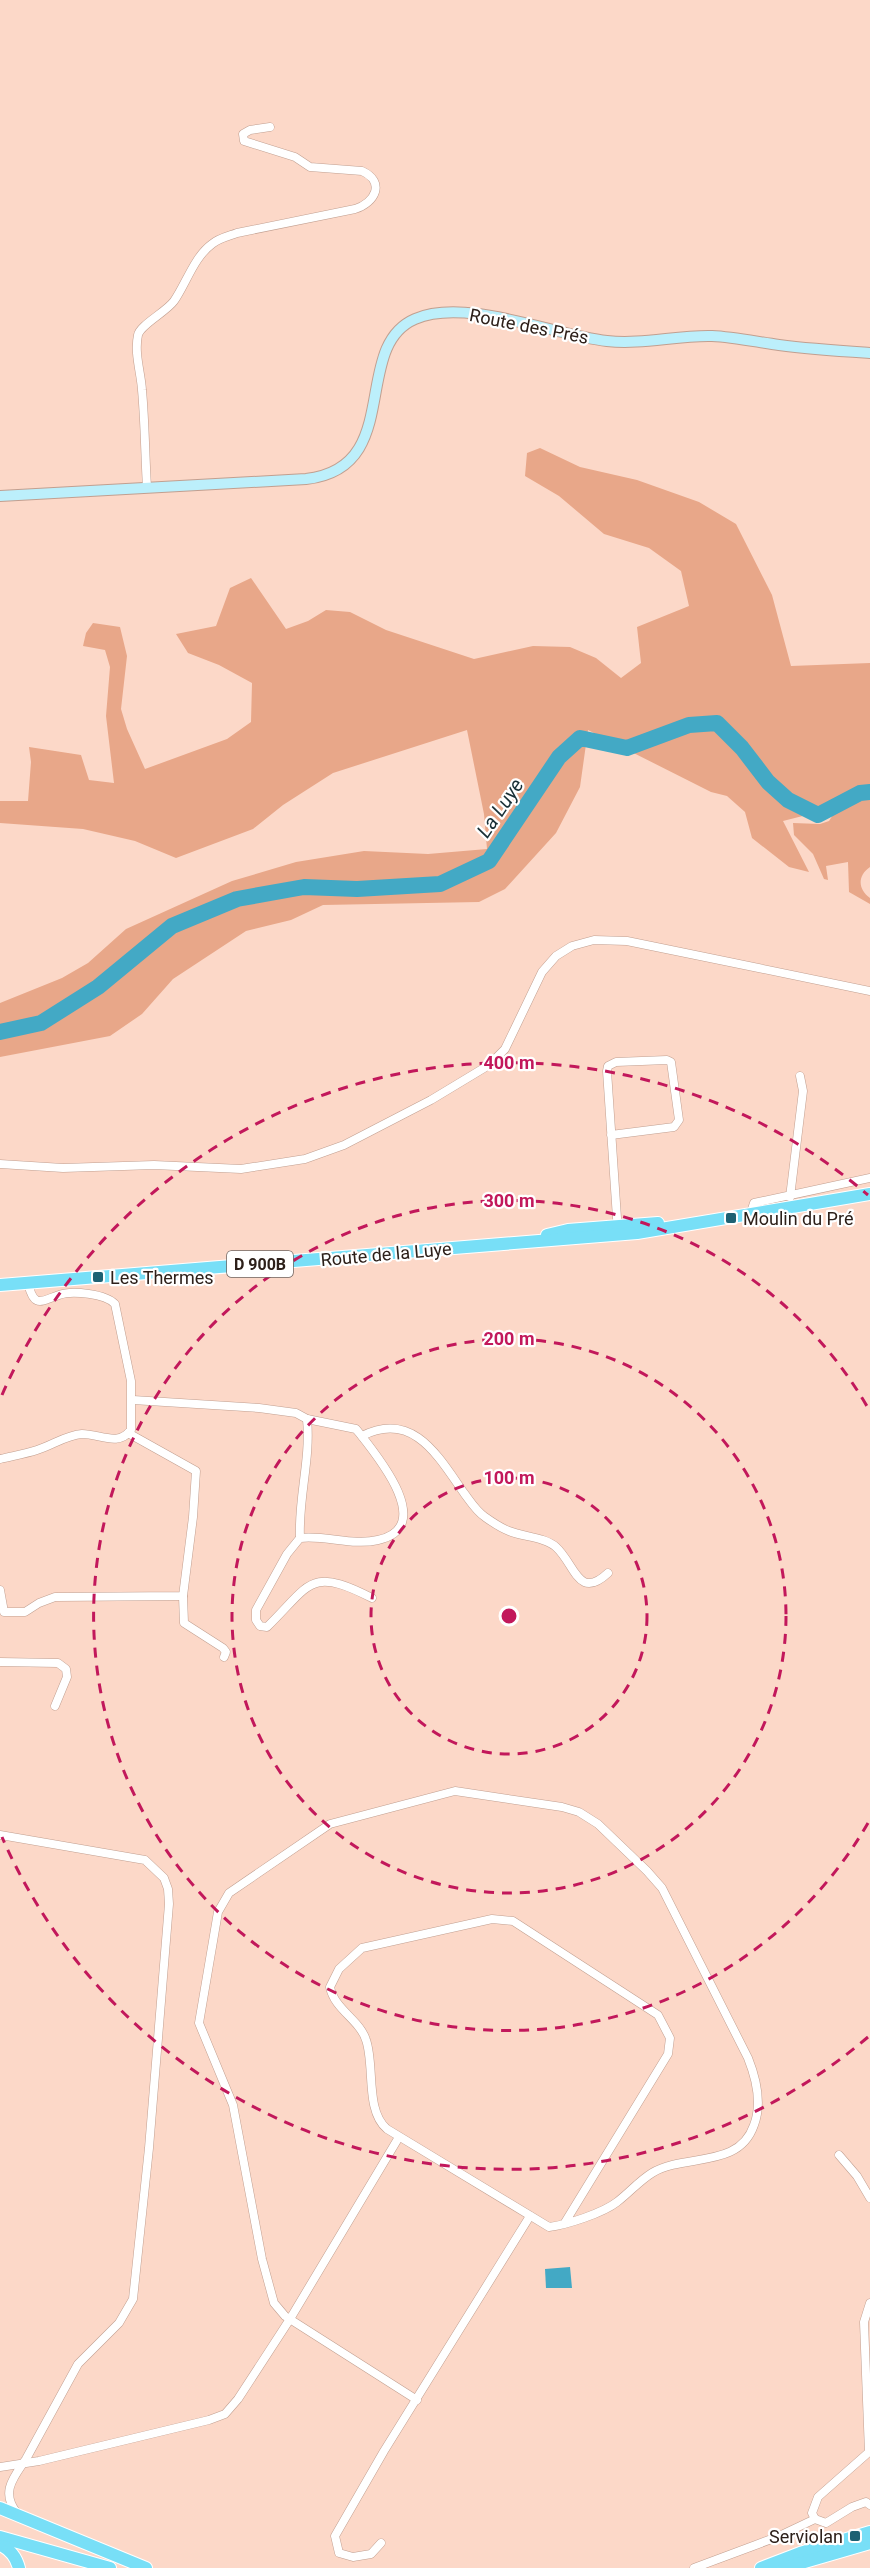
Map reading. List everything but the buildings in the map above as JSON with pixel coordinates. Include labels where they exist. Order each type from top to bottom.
[{"type":"main road","name":"Route de la Luye","points":[[0,1285],[520,1242],[693,1223],[870,1194]]},
{"type":"main road","points":[[0,2508],[146,2568]]},
{"type":"main road","points":[[761,2568],[800,2553],[870,2532]]},
{"type":"main road","points":[[0,2537],[110,2568]]},
{"type":"main road","points":[[784,2568],[870,2543]]},
{"type":"main road","points":[[0,2545],[16,2558],[19,2568]]},
{"type":"street","points":[[147,487],[142,390],[137,349],[138,334],[142,328],[160,316],[174,301],[185,280],[210,245],[220,239],[237,233],[364,207],[373,200],[376,189],[369,174],[362,171],[310,167],[295,157],[244,141],[243,134],[246,131],[270,128]]},
{"type":"street","name":"Route des Prés","points":[[0,496],[306,479],[334,472],[348,463],[364,439],[384,359],[396,332],[415,319],[441,312],[499,318],[606,341],[624,342],[712,336],[870,354]]},
{"type":"street","points":[[0,1164],[63,1168],[154,1164],[241,1169],[305,1159],[344,1145],[439,1095],[489,1065],[505,1049],[542,972],[556,956],[572,946],[594,940],[627,941],[870,990]]},
{"type":"street","points":[[611,1135],[674,1127],[678,1124],[668,1060],[610,1063],[607,1071],[611,1135],[618,1230]]},
{"type":"street","points":[[790,1197],[803,1090],[800,1076]]},
{"type":"street","points":[[750,1215],[754,1203],[870,1178]]},
{"type":"street","points":[[0,1459],[38,1450],[70,1436],[96,1435],[119,1439],[131,1430],[133,1400],[117,1311],[110,1298],[68,1293],[43,1302],[32,1295],[28,1283]]},
{"type":"street","points":[[133,1400],[259,1408],[296,1413],[307,1419],[356,1429],[400,1491],[403,1506],[402,1521],[396,1531],[377,1540],[300,1538]]},
{"type":"street","points":[[307,1419],[309,1434],[299,1521],[300,1538],[287,1554],[256,1610],[255,1620],[260,1626],[267,1627],[293,1597],[311,1584],[329,1581],[351,1587],[372,1598]]},
{"type":"street","points":[[362,1436],[383,1429],[407,1430],[422,1439],[443,1463],[483,1517],[508,1530],[549,1542],[564,1556],[581,1581],[590,1584],[598,1582],[608,1573]]},
{"type":"street","points":[[128,1433],[196,1471],[183,1596],[184,1623],[223,1648],[226,1652],[224,1657]]},
{"type":"street","points":[[0,1590],[2,1612],[25,1612],[55,1597],[183,1596]]},
{"type":"street","points":[[0,1662],[58,1663],[66,1669],[67,1677],[55,1706]]},
{"type":"street","points":[[417,2400],[290,2319],[278,2310],[271,2294],[233,2105],[202,2033],[199,2018],[218,1912],[225,1897],[337,1820],[455,1791],[562,1807],[579,1812],[598,1824],[647,1870],[662,1888],[748,2058],[755,2085],[757,2118],[747,2140],[736,2151],[657,2170],[611,2206],[564,2224],[549,2227],[383,2126],[377,2116],[367,2041],[331,1993],[330,1987],[335,1974],[352,1954],[362,1948],[492,1919],[513,1921],[652,2010],[662,2020],[670,2038],[668,2054],[564,2224]]},
{"type":"street","points":[[0,1835],[145,1860],[164,1878],[168,1889],[169,1904],[149,2148],[133,2299],[119,2323],[78,2364],[22,2464],[15,2472],[8,2490],[11,2505],[21,2517]]},
{"type":"street","points":[[0,2467],[22,2464],[221,2416],[238,2399],[290,2319],[399,2137]]},
{"type":"street","points":[[839,2155],[857,2176],[870,2198]]},
{"type":"street","points":[[381,2543],[371,2554],[349,2557],[339,2553],[335,2536],[384,2451],[530,2216]]},
{"type":"street","points":[[870,2303],[864,2322],[870,2452],[818,2497],[812,2513],[815,2519],[826,2523],[859,2504],[866,2502],[870,2505]]},
{"type":"street","points":[[694,2568],[777,2537],[815,2519]]},
{"type":"shaded area","points":[[540,448],[580,467],[637,480],[699,502],[736,524],[772,595],[791,666],[870,663],[870,867],[861,878],[861,887],[870,898],[870,904],[849,892],[848,862],[826,866],[828,880],[824,879],[813,854],[794,835],[793,823],[820,824],[829,821],[838,807],[783,821],[809,872],[789,867],[752,838],[745,812],[727,796],[711,792],[588,730],[580,787],[556,833],[505,889],[479,902],[323,905],[291,920],[246,931],[173,979],[142,1014],[110,1036],[0,1057],[0,1003],[62,978],[88,963],[126,929],[232,881],[296,862],[364,851],[428,854],[487,849],[484,814],[467,730],[333,773],[283,805],[253,829],[176,858],[135,841],[83,829],[0,823],[0,801],[28,801],[31,762],[29,747],[81,755],[89,780],[114,783],[106,716],[110,667],[105,650],[83,646],[86,633],[93,623],[120,627],[127,656],[121,709],[127,729],[145,769],[227,739],[251,722],[252,683],[219,665],[188,653],[176,634],[216,626],[230,588],[251,578],[286,629],[308,621],[326,610],[350,612],[386,630],[474,659],[533,646],[570,647],[596,658],[621,678],[641,663],[637,627],[689,606],[681,571],[649,548],[604,534],[559,496],[525,476],[527,453]]},
{"type":"water","points":[[570,2267],[572,2288],[546,2288],[545,2269]]},
{"type":"waterway","name":"La Luye","points":[[0,1032],[41,1023],[98,987],[172,926],[237,899],[304,887],[357,889],[440,884],[489,861],[559,757],[580,738],[627,748],[689,725],[717,723],[742,748],[768,782],[788,800],[818,815],[860,793],[870,792]]},
{"type":"place","name":"Moulin du Pré","points":[[731,1218]]},
{"type":"place","name":"Les Thermes","points":[[98,1277]]},
{"type":"place","name":"Serviolan","points":[[855,2536]]}]
